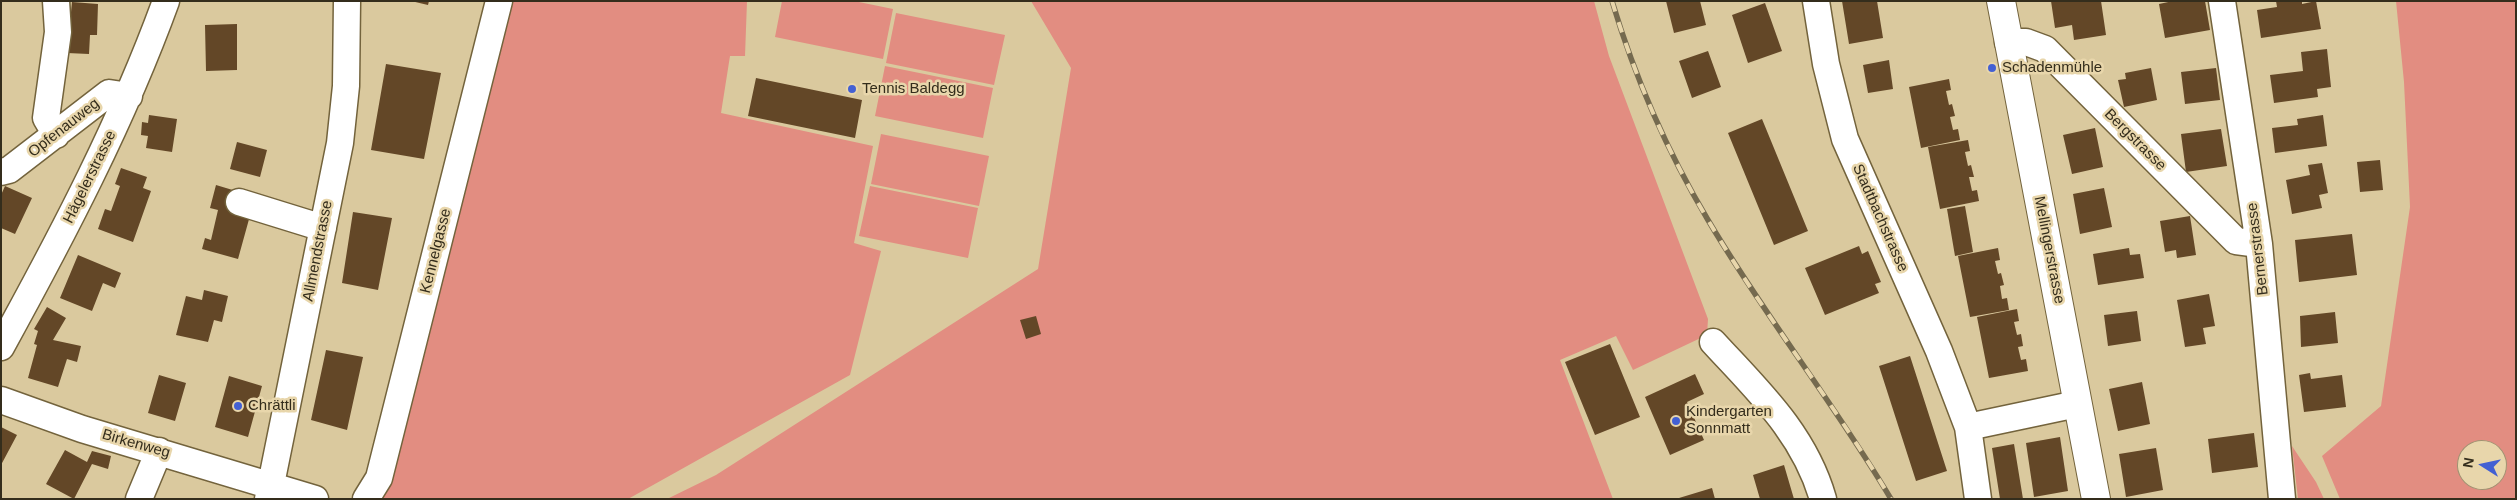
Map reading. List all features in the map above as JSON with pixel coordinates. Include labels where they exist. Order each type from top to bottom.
[{"type":"main road","name":"Mellingerstrasse","points":[[2001,1],[2096,499]]},
{"type":"street","points":[[56,1],[58,32],[46,118],[56,135]]},
{"type":"street","name":"Hägelerstrasse","points":[[1,347],[94,172],[129,96],[166,1]]},
{"type":"street","name":"Allmendstrasse","points":[[270,492],[340,143],[345,96],[347,1]]},
{"type":"street","name":"Kennelgasse","points":[[366,499],[379,478],[499,1]]},
{"type":"street","name":"Stadtbachstrasse","points":[[1816,1],[1826,64],[1845,139],[1939,351],[1968,427],[1978,499]]},
{"type":"street","name":"Bernerstrasse","points":[[2222,1],[2259,244],[2282,499]]},
{"type":"street","name":"Bergstrasse","points":[[2008,42],[2026,42],[2044,49],[2236,241],[2259,244]]},
{"type":"street","name":"Opfenauweg","points":[[1,172],[9,170],[109,93],[129,96]]},
{"type":"street","points":[[239,202],[324,228]]},
{"type":"street","points":[[1713,342],[1783,418],[1817,478],[1823,499]]},
{"type":"street","name":"Birkenweg","points":[[1,400],[82,429],[158,450],[270,492]]},
{"type":"street","points":[[1968,427],[2077,404]]},
{"type":"street","points":[[139,499],[158,450]]},
{"type":"street","points":[[270,492],[315,499]]},
{"type":"shaded area","points":[[487,1],[747,1],[745,56],[730,56],[721,113],[873,146],[854,243],[881,251],[850,375],[628,499],[371,499]]},
{"type":"shaded area","points":[[782,1],[854,1],[893,9],[883,59],[775,37]]},
{"type":"shaded area","points":[[1031,1],[1594,1],[1609,56],[1708,319],[1707,335],[1633,370],[1616,336],[1560,360],[1613,499],[667,499],[716,475],[1038,269],[1071,68]]},
{"type":"shaded area","points":[[2396,1],[2516,1],[2516,499],[2340,499],[2322,456],[2381,406],[2410,207],[2404,82]]},
{"type":"shaded area","points":[[896,13],[1005,35],[994,85],[886,63]]},
{"type":"shaded area","points":[[885,66],[993,88],[983,138],[875,116]]},
{"type":"shaded area","points":[[881,134],[989,156],[979,206],[871,184]]},
{"type":"shaded area","points":[[870,186],[978,208],[968,258],[859,236]]},
{"type":"shaded area","points":[[2292,446],[2316,482],[2324,499],[2298,499]]},
{"type":"building","points":[[411,1],[429,1],[428,5]]},
{"type":"building","points":[[1666,1],[1700,1],[1706,25],[1674,33]]},
{"type":"building","points":[[1842,1],[1877,1],[1883,38],[1849,44]]},
{"type":"building","points":[[2051,1],[2101,1],[2106,35],[2074,40],[2072,25],[2055,28]]},
{"type":"building","points":[[2173,1],[2205,1],[2210,30],[2165,38],[2159,4]]},
{"type":"building","points":[[2276,1],[2302,1],[2302,4],[2316,1],[2321,29],[2261,38],[2257,10],[2277,7]]},
{"type":"building","points":[[72,2],[98,4],[97,35],[90,35],[89,54],[67,53]]},
{"type":"building","points":[[1765,3],[1782,51],[1748,63],[1732,15]]},
{"type":"building","points":[[237,24],[237,70],[206,71],[205,25]]},
{"type":"building","points":[[2327,49],[2331,87],[2317,89],[2318,97],[2274,103],[2270,75],[2303,71],[2301,52]]},
{"type":"building","points":[[1708,51],[1721,87],[1692,98],[1679,61]]},
{"type":"building","points":[[1889,60],[1893,89],[1868,93],[1863,65]]},
{"type":"building","points":[[386,64],[441,73],[424,159],[371,150]]},
{"type":"building","points":[[2151,68],[2157,100],[2124,107],[2118,80],[2126,79],[2125,73]]},
{"type":"building","points":[[2216,68],[2220,100],[2185,104],[2181,72]]},
{"type":"building","points":[[756,78],[862,100],[855,138],[748,116]]},
{"type":"building","points":[[1949,79],[1951,90],[1946,91],[1949,105],[1952,104],[1955,116],[1950,117],[1953,130],[1958,129],[1960,140],[1921,148],[1909,87]]},
{"type":"building","points":[[149,115],[177,119],[172,152],[146,148],[148,136],[141,135],[142,122],[148,123]]},
{"type":"building","points":[[2323,115],[2327,146],[2275,153],[2272,128],[2298,125],[2297,119]]},
{"type":"building","points":[[1762,119],[1808,231],[1774,245],[1728,133]]},
{"type":"building","points":[[2095,128],[2103,167],[2072,174],[2063,135]]},
{"type":"building","points":[[2221,129],[2227,166],[2186,172],[2181,134]]},
{"type":"building","points":[[1968,140],[1970,151],[1965,152],[1968,166],[1971,165],[1974,177],[1969,177],[1972,191],[1977,190],[1979,201],[1940,209],[1928,147]]},
{"type":"building","points":[[237,142],[267,150],[260,177],[230,169]]},
{"type":"building","points":[[2380,160],[2383,190],[2360,192],[2357,162]]},
{"type":"building","points":[[2322,163],[2328,193],[2319,195],[2322,208],[2292,214],[2286,180],[2310,175],[2308,165]]},
{"type":"building","points":[[121,168],[147,177],[143,188],[151,191],[133,242],[98,229],[105,209],[111,211],[120,186],[115,184]]},
{"type":"building","points":[[216,185],[236,191],[251,212],[238,259],[202,249],[205,238],[211,240],[218,210],[210,208]]},
{"type":"building","points":[[5,186],[32,198],[15,234],[1,228],[1,195]]},
{"type":"building","points":[[2104,188],[2112,227],[2080,234],[2073,194]]},
{"type":"building","points":[[1965,206],[1973,252],[1955,256],[1947,209]]},
{"type":"building","points":[[353,212],[392,218],[378,290],[342,283]]},
{"type":"building","points":[[2190,216],[2196,255],[2177,258],[2176,250],[2165,252],[2160,221]]},
{"type":"building","points":[[2352,234],[2357,275],[2299,282],[2295,240]]},
{"type":"building","points":[[1859,246],[1862,254],[1868,251],[1881,282],[1875,284],[1879,293],[1825,315],[1805,268]]},
{"type":"building","points":[[1998,248],[2000,260],[1995,261],[1998,274],[2001,273],[2004,285],[2000,286],[2002,299],[2007,298],[2009,310],[1970,317],[1958,256]]},
{"type":"building","points":[[2129,248],[2130,255],[2140,254],[2144,278],[2098,285],[2093,254]]},
{"type":"building","points":[[78,255],[121,273],[115,288],[103,283],[92,311],[60,298]]},
{"type":"building","points":[[204,290],[228,296],[222,322],[214,320],[208,342],[176,335],[186,296],[202,300]]},
{"type":"building","points":[[2209,294],[2215,326],[2203,328],[2206,344],[2185,347],[2177,300]]},
{"type":"building","points":[[47,307],[66,318],[53,340],[81,346],[77,362],[67,359],[58,387],[28,378],[37,345],[34,344],[38,331],[34,329]]},
{"type":"building","points":[[2017,309],[2019,321],[2014,322],[2017,335],[2021,334],[2023,346],[2018,347],[2021,360],[2026,359],[2028,371],[1989,378],[1977,317]]},
{"type":"building","points":[[2137,311],[2141,341],[2108,346],[2104,315]]},
{"type":"building","points":[[2335,312],[2338,343],[2301,347],[2300,316]]},
{"type":"building","points":[[1036,316],[1041,334],[1026,339],[1020,320]]},
{"type":"building","points":[[1610,344],[1640,417],[1595,435],[1565,362]]},
{"type":"building","points":[[326,350],[363,357],[347,430],[311,420]]},
{"type":"building","points":[[1910,356],[1947,471],[1916,481],[1879,366]]},
{"type":"building","points":[[2310,373],[2311,379],[2342,375],[2346,407],[2304,412],[2299,375]]},
{"type":"building","name":"Kindergarten Sonnmatt","points":[[1695,374],[1704,394],[1687,402],[1704,440],[1670,455],[1645,397]]},
{"type":"building","points":[[159,375],[186,383],[175,421],[148,413]]},
{"type":"building","name":"Chrättli","points":[[229,376],[262,386],[248,437],[215,427]]},
{"type":"building","points":[[2142,382],[2150,424],[2118,431],[2109,389]]},
{"type":"building","points":[[1,427],[17,435],[1,465]]},
{"type":"building","points":[[2254,433],[2258,467],[2212,473],[2208,439]]},
{"type":"building","points":[[2060,437],[2068,491],[2034,497],[2026,443]]},
{"type":"building","points":[[2014,444],[2023,499],[2000,499],[1992,448]]},
{"type":"building","points":[[2156,448],[2163,490],[2126,497],[2119,454]]},
{"type":"building","points":[[65,450],[87,462],[92,451],[111,456],[108,469],[92,464],[74,499],[46,484]]},
{"type":"building","points":[[1784,465],[1794,499],[1760,499],[1753,475]]},
{"type":"building","points":[[1712,488],[1715,499],[1679,499],[1679,498]]},
{"type":"railway","points":[[1612,1],[1631,58],[1653,114],[1693,194],[1752,290],[1846,428],[1891,499]]},
{"type":"place","name":"Schadenmühle","points":[[1992,68]]},
{"type":"place","name":"Tennis Baldegg","points":[[852,89]]},
{"type":"place","name":"Chrättli","points":[[238,406]]},
{"type":"place","name":"Kindergarten Sonnmatt","points":[[1676,421]]}]
